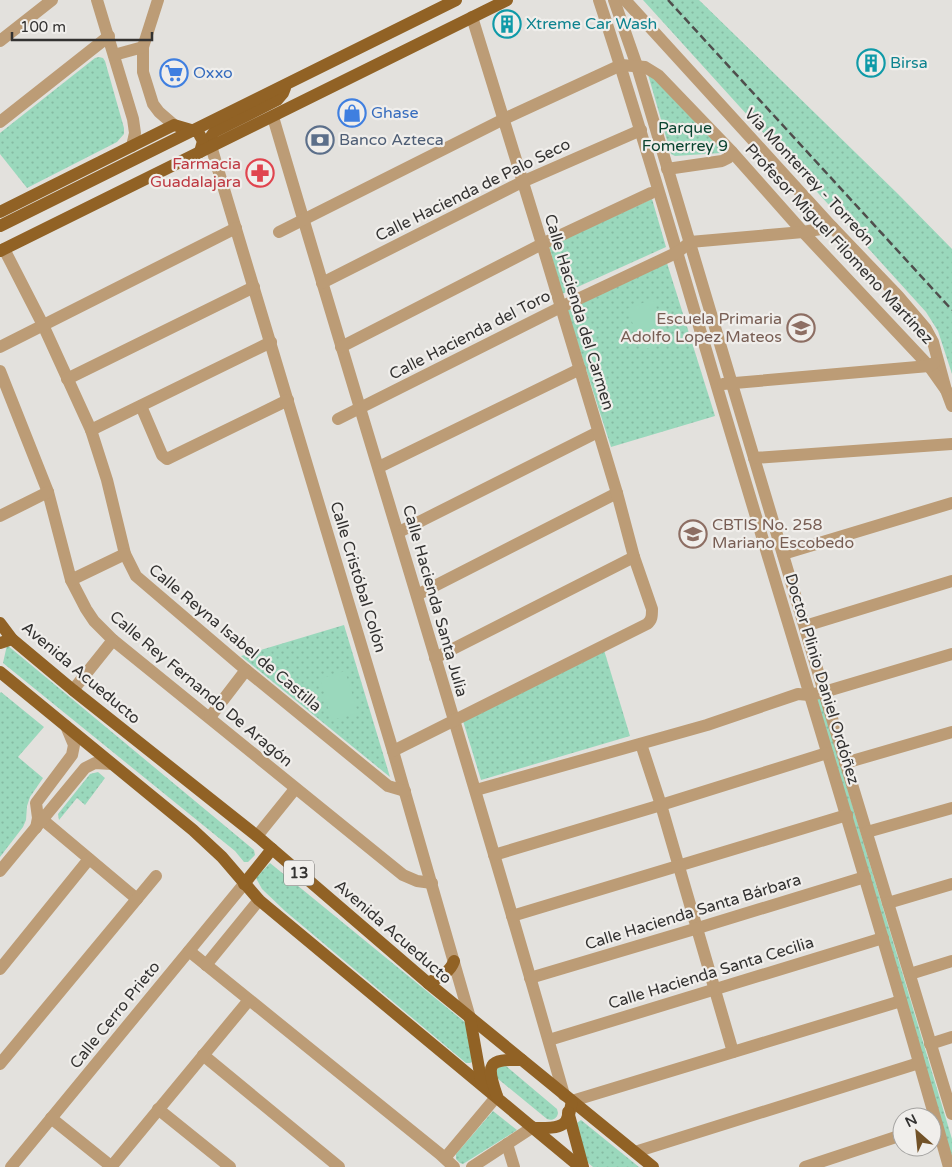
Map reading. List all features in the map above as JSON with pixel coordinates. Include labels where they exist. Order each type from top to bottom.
[{"type":"main road","points":[[0,226],[456,0]]},
{"type":"main road","points":[[2,250],[507,0]]},
{"type":"main road","points":[[206,149],[214,132],[276,100],[283,93],[286,85]]},
{"type":"main road","points":[[0,212],[174,125],[194,130],[200,134],[206,149]]},
{"type":"main road","name":"Avenida Acueducto","points":[[0,625],[6,641],[73,690],[272,849],[428,983],[653,1167]]},
{"type":"main road","points":[[0,672],[193,830],[222,857],[259,900],[582,1167]]},
{"type":"main road","points":[[244,884],[272,849]]},
{"type":"main road","points":[[428,983],[445,973],[452,967],[454,962]]},
{"type":"main road","points":[[470,1018],[482,1085]]},
{"type":"main road","points":[[496,1096],[491,1079],[494,1064],[501,1060],[522,1060]]},
{"type":"main road","points":[[568,1098],[569,1114],[582,1167]]},
{"type":"main road","points":[[533,1128],[562,1125],[567,1121],[569,1114]]},
{"type":"street","points":[[0,41],[52,0]]},
{"type":"street","points":[[97,0],[135,126],[132,146]]},
{"type":"street","points":[[158,0],[143,47],[143,72],[152,104],[174,125]]},
{"type":"street","name":"Doctor Plinio Daniel Ordóñez","points":[[599,0],[641,130],[809,695],[847,815],[919,1063],[930,1107]]},
{"type":"street","name":"Doctor Plinio Daniel Ordóñez","points":[[614,0],[637,66],[952,1114]]},
{"type":"street","name":"Via Monterrey - Torreón","points":[[625,0],[832,227],[898,296],[926,329],[933,342],[934,363],[952,406]]},
{"type":"street","name":"Calle Hacienda del Carmen","points":[[453,721],[647,624],[652,618],[652,609],[634,557],[580,369],[472,17]]},
{"type":"street","points":[[0,122],[109,36]]},
{"type":"street","points":[[114,54],[143,47]]},
{"type":"street","points":[[279,232],[504,119],[621,66],[637,66]]},
{"type":"street","name":"Profesor Miguel Filomeno Martínez","points":[[637,66],[651,70],[658,75],[732,152],[803,232],[934,363]]},
{"type":"street","name":"Calle Hacienda Santa Julia","points":[[273,117],[359,409],[399,532],[530,978],[568,1098]]},
{"type":"street","name":"Calle Hacienda de Palo Seco","points":[[322,283],[522,182],[641,130]]},
{"type":"street","name":"Calle Cristóbal Colón","points":[[206,149],[236,228],[254,286],[393,750],[470,1018]]},
{"type":"street","points":[[667,169],[722,161],[728,158],[732,152]]},
{"type":"street","points":[[341,347],[542,244],[651,193]]},
{"type":"street","points":[[690,242],[803,232],[832,227]]},
{"type":"street","points":[[0,347],[236,228]]},
{"type":"street","name":"Calle Hacienda del Toro","points":[[338,419],[561,307],[678,252],[690,242]]},
{"type":"street","name":"Calle Reyna Isabel de Castilla","points":[[2,250],[43,325],[91,430],[107,480],[125,554],[140,581],[388,786],[404,791]]},
{"type":"street","points":[[68,379],[254,286]]},
{"type":"street","points":[[91,430],[271,342]]},
{"type":"street","points":[[716,385],[934,363]]},
{"type":"street","points":[[379,467],[580,369]]},
{"type":"street","name":"Calle Rey Fernando De Aragón","points":[[0,371],[48,492],[71,580],[94,621],[113,640],[403,875],[417,881],[432,883]]},
{"type":"street","points":[[141,406],[162,455],[167,459],[288,400]]},
{"type":"street","points":[[399,532],[598,432]]},
{"type":"street","points":[[754,458],[952,444]]},
{"type":"street","points":[[0,516],[48,492]]},
{"type":"street","points":[[417,595],[617,493]]},
{"type":"street","points":[[783,554],[952,503]]},
{"type":"street","points":[[71,580],[125,554]]},
{"type":"street","points":[[435,658],[634,557]]},
{"type":"street","points":[[805,626],[952,581]]},
{"type":"street","points":[[73,690],[113,640]]},
{"type":"street","points":[[476,790],[707,725],[798,694],[809,695],[824,692],[952,654]]},
{"type":"street","points":[[210,717],[246,670]]},
{"type":"street","points":[[393,750],[453,721]]},
{"type":"street","points":[[66,726],[74,749],[72,755],[36,803],[40,824],[89,859],[137,899]]},
{"type":"street","points":[[846,763],[952,732]]},
{"type":"street","points":[[641,744],[698,928],[733,1052]]},
{"type":"street","points":[[494,855],[827,753]]},
{"type":"street","points":[[0,871],[85,768],[91,764],[112,764]]},
{"type":"street","points":[[63,767],[76,778]]},
{"type":"street","points":[[256,836],[295,789]]},
{"type":"street","points":[[867,832],[952,808]]},
{"type":"street","points":[[512,916],[847,815]]},
{"type":"street","points":[[0,969],[89,859]]},
{"type":"street","points":[[0,1064],[156,876]]},
{"type":"street","name":"Calle Hacienda Santa Bárbara","points":[[530,978],[865,876]]},
{"type":"street","name":"Calle Cerro Prieto","points":[[11,1167],[244,884]]},
{"type":"street","points":[[888,903],[952,884]]},
{"type":"street","points":[[206,964],[259,900]]},
{"type":"street","name":"Calle Hacienda Santa Cecilia","points":[[549,1040],[883,938]]},
{"type":"street","points":[[189,951],[449,1164],[496,1096]]},
{"type":"street","points":[[910,974],[952,961]]},
{"type":"street","points":[[52,1118],[111,1167],[249,1000]]},
{"type":"street","points":[[568,1098],[733,1052],[901,1001]]},
{"type":"street","points":[[930,1044],[952,1037]]},
{"type":"street","points":[[203,1054],[339,1167]]},
{"type":"street","points":[[635,1152],[919,1063]]},
{"type":"street","points":[[158,1109],[230,1167]]},
{"type":"street","points":[[472,1167],[533,1128]]},
{"type":"street","points":[[805,1167],[892,1137]]},
{"type":"street","points":[[508,1144],[514,1167]]},
{"type":"street","name":"Doctor Plinio Daniel Ordóñez","points":[[942,1147],[949,1167]]},
{"type":"green space","points":[[643,0],[699,0],[952,249],[952,374],[938,331],[926,312]]},
{"type":"green space","points":[[99,57],[105,61],[124,128],[124,134],[117,142],[27,188],[0,154],[0,133],[95,58]]},
{"type":"green space","name":"Parque Fomerrey 9","points":[[647,71],[721,149],[721,153],[675,156],[671,154]]},
{"type":"green space","points":[[652,199],[666,247],[562,294],[549,246]]},
{"type":"green space","points":[[667,263],[715,416],[611,447],[566,307]]},
{"type":"green space","points":[[653,299],[669,340],[643,350],[627,309]]},
{"type":"green space","points":[[344,625],[390,777],[241,656]]},
{"type":"green space","points":[[7,645],[254,850],[255,855],[248,862],[244,862],[235,851],[3,663]]},
{"type":"green space","points":[[604,650],[630,736],[481,780],[463,721]]},
{"type":"green space","points":[[345,671],[358,713],[332,720],[320,679]]},
{"type":"green space","points":[[0,693],[44,727],[18,757],[43,778],[30,797],[23,827],[0,857]]},
{"type":"green space","points":[[816,696],[820,697],[952,1139],[952,1158],[942,1124],[942,1107],[937,1107]]},
{"type":"green space","points":[[98,772],[105,778],[85,805],[77,798],[59,820],[58,814],[90,774]]},
{"type":"green space","points":[[270,863],[467,1024],[472,1062],[466,1063],[285,911],[262,889],[256,878]]},
{"type":"green space","points":[[506,1066],[557,1109],[558,1113],[555,1118],[552,1120],[547,1119],[497,1078],[496,1071],[499,1067]]},
{"type":"green space","points":[[493,1111],[517,1130],[463,1164],[460,1163],[456,1159],[456,1154]]},
{"type":"green space","points":[[581,1120],[639,1167],[593,1167],[587,1162],[577,1123]]},
{"type":"railway","points":[[668,0],[952,310]]},
{"type":"place","name":"Xtreme Car Wash","points":[[507,24]]},
{"type":"place","name":"Birsa","points":[[871,63]]},
{"type":"place","name":"Oxxo","points":[[174,73]]},
{"type":"place","name":"Ghase","points":[[352,113]]},
{"type":"place","name":"Banco Azteca","points":[[320,140]]},
{"type":"place","name":"Farmacia Guadalajara","points":[[260,173]]},
{"type":"place","name":"Escuela Primaria Adolfo Lopez Mateos","points":[[801,328]]},
{"type":"place","name":"CBTIS No. 258 Mariano Escobedo","points":[[693,534]]}]
